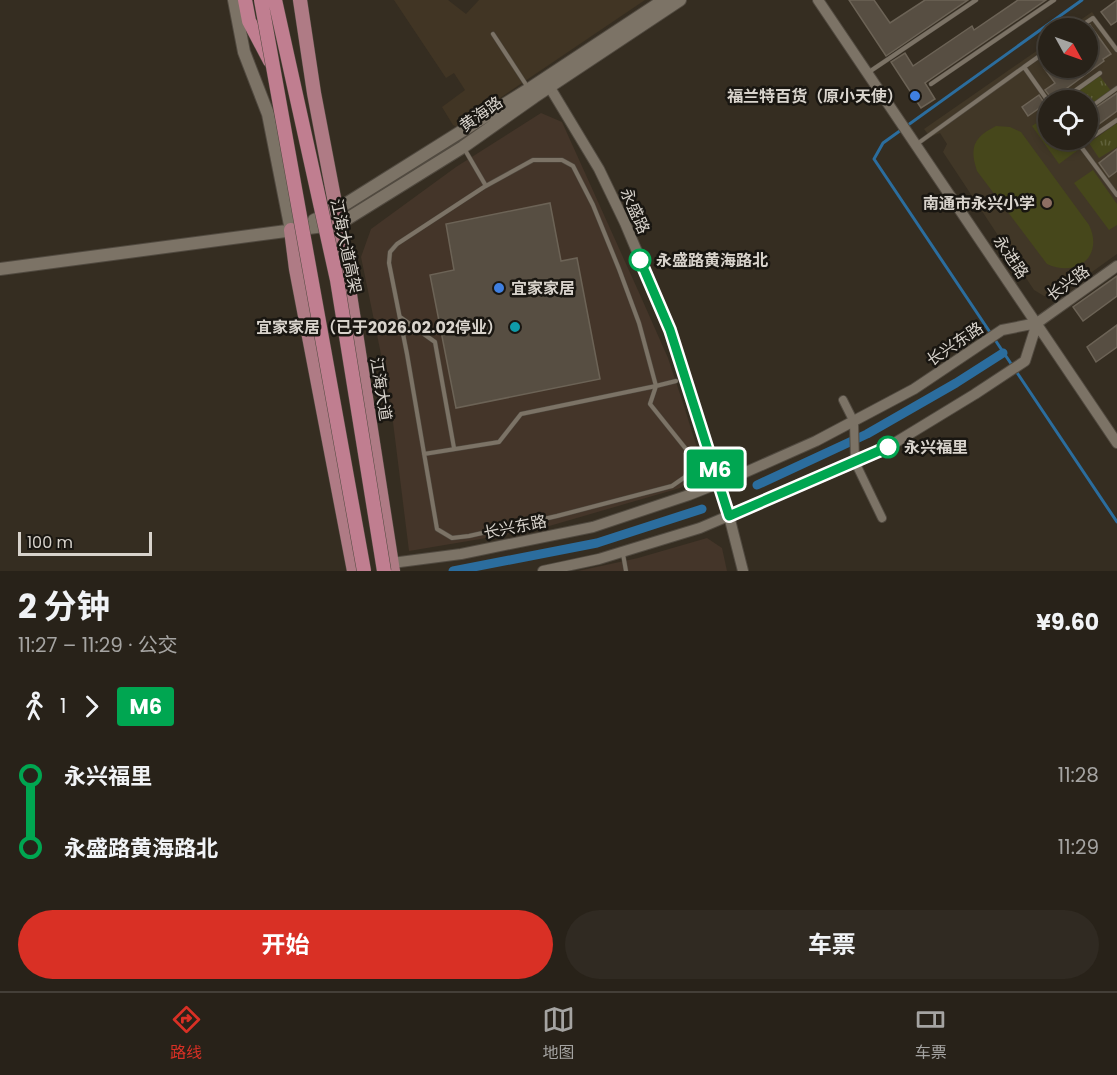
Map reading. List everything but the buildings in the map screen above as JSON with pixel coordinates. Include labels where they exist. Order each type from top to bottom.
[{"type":"highway","points":[[245,0],[249,21],[274,69]]},
{"type":"highway","points":[[261,0],[274,69],[353,571]]},
{"type":"highway","name":"江海大道高架","points":[[276,3],[337,280],[390,568]]},
{"type":"main road","points":[[234,0],[244,52],[268,114],[353,571]]},
{"type":"main road","name":"江海大道","points":[[300,0],[339,224],[390,568]]},
{"type":"main road","name":"黄海路","points":[[291,230],[336,210],[532,93],[664,0]]},
{"type":"main road","name":"黄海路","points":[[547,83],[680,0]]},
{"type":"main road","name":"黄海路","points":[[0,269],[339,224],[463,147],[532,93]]},
{"type":"street","name":"永进路","points":[[818,0],[1117,443]]},
{"type":"street","name":"永盛路","points":[[547,83],[599,169],[625,223],[670,330],[729,516],[743,571]]},
{"type":"street","name":"长兴路","points":[[1037,323],[1117,266]]},
{"type":"street","name":"长兴东路","points":[[390,568],[593,528],[689,495],[854,422],[914,390],[1002,330],[1037,323]]},
{"type":"street","points":[[543,571],[598,559],[700,528],[888,447],[1024,361],[1037,323]]},
{"type":"street","points":[[843,400],[854,422],[855,462],[882,518]]},
{"type":"lane","points":[[868,73],[976,0]]},
{"type":"lane","points":[[931,84],[1054,0]]},
{"type":"lane","points":[[1098,25],[1117,50]]},
{"type":"lane","points":[[493,34],[532,93]]},
{"type":"lane","points":[[914,142],[1038,57]]},
{"type":"lane","points":[[1024,67],[1040,90]]},
{"type":"lane","points":[[1076,90],[1100,73]]},
{"type":"lane","points":[[1098,102],[1117,88]]},
{"type":"lane","points":[[1098,133],[1117,120]]},
{"type":"lane","points":[[463,147],[486,186]]},
{"type":"lane","points":[[1084,150],[1117,195]]},
{"type":"lane","points":[[533,160],[562,160],[573,166],[619,269],[639,323],[656,386],[650,404],[686,450],[691,462],[685,477],[672,486],[515,526],[452,538],[437,529],[400,317],[389,263],[390,252],[397,244],[486,186],[533,160]]},
{"type":"lane","points":[[400,317],[435,342],[454,448]]},
{"type":"lane","points":[[424,454],[499,441],[521,414],[676,381]]},
{"type":"lane","points":[[623,552],[626,571]]},
{"type":"shaded area","points":[[394,0],[448,0],[466,14],[479,0],[645,0],[457,127],[453,125],[442,107],[465,90],[454,73],[446,78]]},
{"type":"shaded area","name":"南通市永兴小学","points":[[1092,12],[1096,18],[1083,18]]},
{"type":"shaded area","name":"南通市永兴小学","points":[[1098,20],[1117,46],[1117,254],[1057,297],[1044,296],[1034,290],[943,152],[947,144],[940,133],[930,137],[924,129],[1038,50],[1038,78],[1098,78]]},
{"type":"shaded area","points":[[541,113],[562,122],[668,358],[699,454],[700,476],[680,488],[539,529],[409,551],[390,398],[361,257],[371,229],[456,167]]},
{"type":"shaded area","points":[[707,538],[722,548],[727,571],[578,571],[638,558]]},
{"type":"green space","points":[[1098,76],[1111,91],[1098,100],[1098,90],[1077,90],[1098,78]]},
{"type":"green space","points":[[1038,122],[1038,134],[1032,126]]},
{"type":"green space","points":[[1117,123],[1117,147],[1099,158],[1094,150],[1098,150],[1098,137]]},
{"type":"green space","points":[[996,126],[1010,127],[1021,132],[1089,225],[1093,236],[1093,246],[1090,255],[1077,266],[1058,268],[1047,264],[977,171],[974,155],[975,144],[983,134]]},
{"type":"green space","points":[[1049,150],[1078,150],[1059,164]]},
{"type":"green space","points":[[1093,170],[1117,204],[1117,225],[1109,230],[1074,183]]},
{"type":"waterway","points":[[1082,0],[883,143],[874,159],[1117,522]]},
{"type":"waterway","points":[[757,485],[867,434],[1003,353]]},
{"type":"waterway","points":[[453,571],[597,543],[702,509]]},
{"type":"bus line","name":"M6","points":[[640,260],[670,330],[729,516],[888,447]]},
{"type":"place","name":"福兰特百货（原小天使）","points":[[915,96]]},
{"type":"place","name":"南通市永兴小学","points":[[1047,203]]},
{"type":"place","name":"永盛路黄海路北","points":[[640,260]]},
{"type":"place","name":"宜家家居","points":[[499,288]]},
{"type":"place","name":"宜家家居（已于2026.02.02停业）","points":[[515,327]]},
{"type":"place","name":"永兴福里","points":[[888,447]]}]
